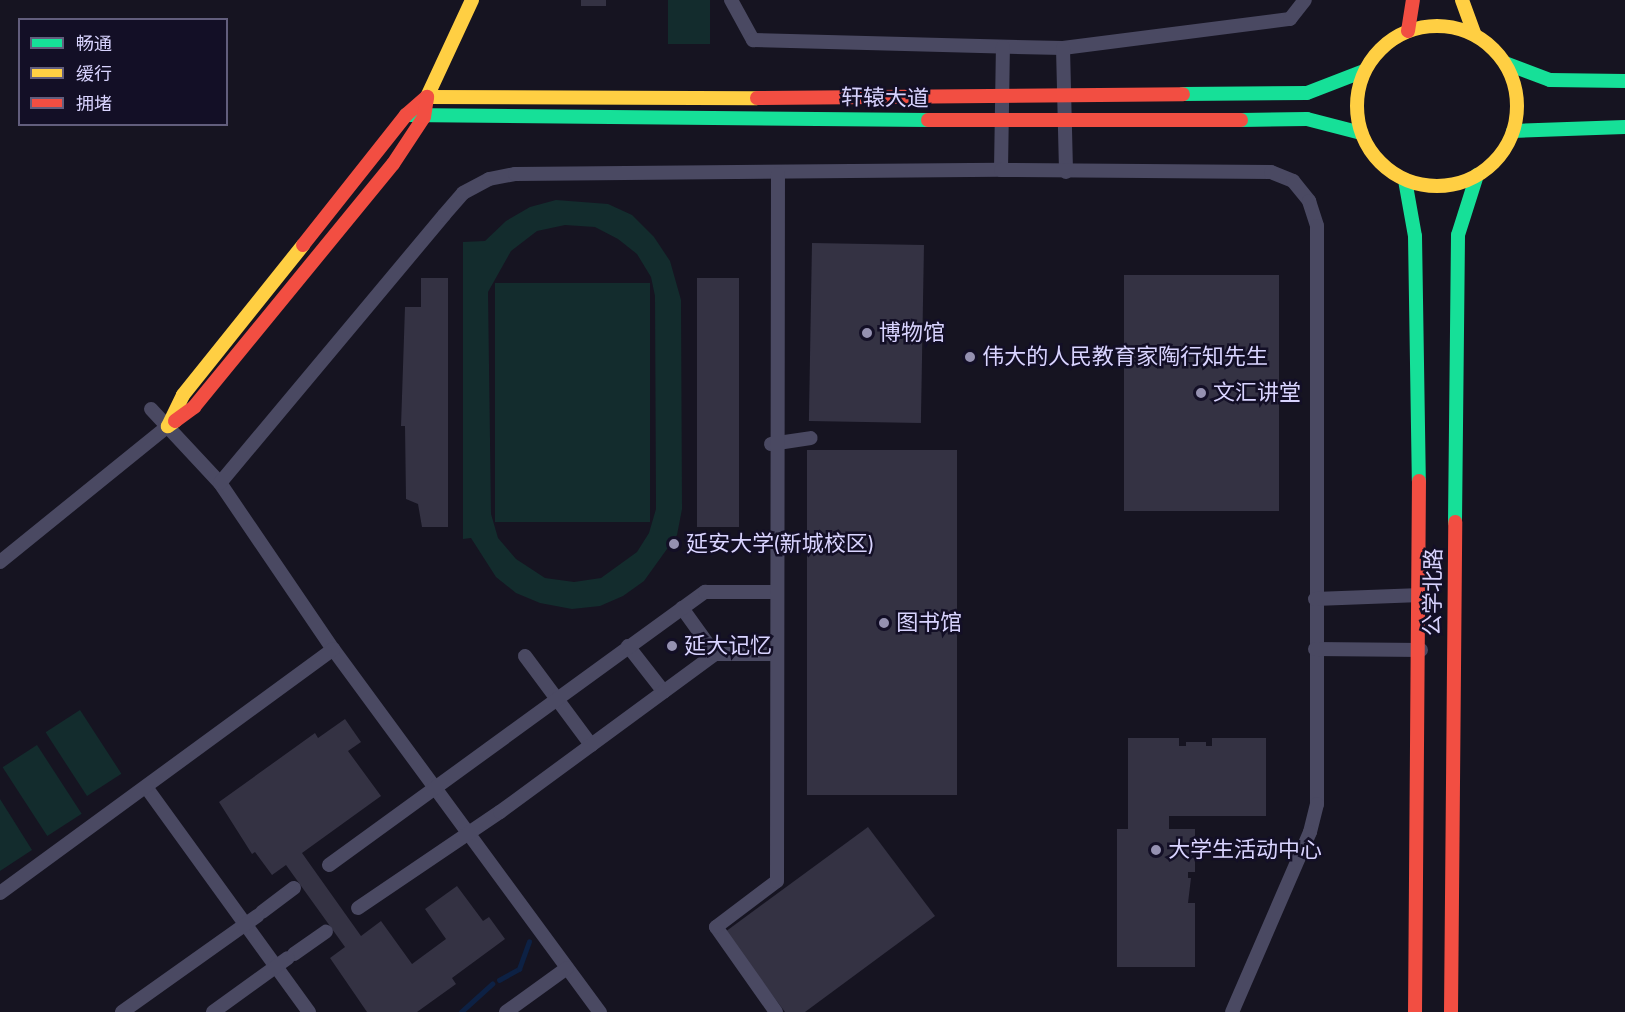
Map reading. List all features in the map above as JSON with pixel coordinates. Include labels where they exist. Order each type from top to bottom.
[{"type":"street","points":[[0,562],[194,407],[393,164],[424,117],[426,97],[472,0]]},
{"type":"street","points":[[731,0],[753,40],[1063,48],[1290,19],[1305,0]]},
{"type":"street","points":[[1408,31],[1413,0]]},
{"type":"street","points":[[1462,0],[1475,35],[1505,63],[1551,80],[1625,81]]},
{"type":"street","points":[[1475,35],[1442,26],[1408,31],[1390,40],[1364,71],[1356,102],[1361,133],[1371,153],[1405,180],[1442,186],[1478,176],[1505,148],[1514,131],[1517,96],[1505,63]]},
{"type":"street","points":[[1002,170],[1003,47]]},
{"type":"street","points":[[1063,48],[1066,172]]},
{"type":"street","name":"轩辕大道","points":[[426,97],[878,98],[1307,93],[1364,71]]},
{"type":"street","points":[[168,426],[183,395],[406,115],[426,97]]},
{"type":"street","name":"轩辕大道","points":[[406,115],[424,117],[1077,122],[1307,119],[1361,133]]},
{"type":"street","points":[[1514,131],[1625,127]]},
{"type":"street","points":[[220,483],[444,214],[463,194],[489,179],[515,174],[778,174],[1002,170],[1271,172],[1293,181],[1309,201],[1317,226],[1315,599],[1317,804],[1310,832],[1232,1012]]},
{"type":"street","points":[[777,1012],[716,927],[777,881],[777,592],[773,443],[778,174]]},
{"type":"street","name":"公学北路","points":[[1451,1012],[1458,235],[1478,176]]},
{"type":"street","name":"公学北路","points":[[1405,180],[1415,236],[1421,595],[1413,960],[1415,1012]]},
{"type":"street","points":[[151,409],[220,483],[333,649],[600,1012]]},
{"type":"street","points":[[773,443],[810,438]]},
{"type":"street","points":[[328,865],[705,592],[777,592]]},
{"type":"street","points":[[1315,599],[1421,595]]},
{"type":"street","points":[[682,608],[715,654]]},
{"type":"street","points":[[628,646],[664,692]]},
{"type":"street","points":[[0,893],[333,649]]},
{"type":"street","points":[[1315,649],[1421,650]]},
{"type":"street","points":[[358,908],[468,833],[715,654],[777,654]]},
{"type":"street","points":[[525,656],[591,745]]},
{"type":"street","points":[[146,788],[255,917],[276,967],[309,1012]]},
{"type":"street","points":[[122,1012],[294,888]]},
{"type":"street","points":[[213,1012],[326,932]]},
{"type":"street","points":[[1407,1012],[1413,960]]},
{"type":"street","points":[[506,1012],[567,968]]},
{"type":"green space","points":[[668,0],[710,0],[710,44],[668,44]]},
{"type":"green space","points":[[556,200],[608,204],[632,215],[654,237],[670,261],[681,300],[682,509],[677,535],[644,581],[623,596],[600,606],[572,609],[540,603],[516,593],[496,577],[471,538],[463,539],[463,242],[485,241],[506,221],[530,207]],"holes":[[[565,225],[595,227],[618,239],[637,254],[651,277],[655,296],[656,509],[649,533],[637,552],[601,578],[574,582],[545,578],[516,559],[498,538],[491,514],[488,292],[511,251],[537,231]]]},
{"type":"green space","points":[[495,283],[650,283],[650,522],[495,522]]},
{"type":"green space","points":[[80,710],[121,774],[87,796],[46,732]]},
{"type":"green space","points":[[37,745],[82,814],[47,836],[3,767]]},
{"type":"green space","points":[[0,799],[32,850],[0,871]]},
{"type":"building","points":[[581,0],[606,0],[606,6],[581,6]]},
{"type":"building","name":"博物馆","points":[[812,243],[924,245],[921,423],[809,421]]},
{"type":"building","name":"文汇讲堂","points":[[1124,275],[1279,275],[1279,511],[1124,511]]},
{"type":"building","points":[[421,278],[448,278],[448,527],[422,527],[418,504],[406,499],[405,426],[401,426],[405,307],[421,307]]},
{"type":"building","points":[[697,278],[739,278],[739,527],[697,527]]},
{"type":"building","name":"图书馆","points":[[807,450],[957,450],[957,795],[807,795]]},
{"type":"building","points":[[345,719],[361,742],[348,751],[381,796],[302,853],[361,936],[381,921],[412,964],[446,939],[425,909],[457,886],[483,921],[489,917],[505,939],[452,978],[456,984],[417,1012],[367,1012],[330,958],[345,947],[286,865],[272,875],[255,852],[252,854],[219,802],[315,733],[318,738]]},
{"type":"building","name":"大学生活动中心","points":[[1128,738],[1179,738],[1179,746],[1186,746],[1186,742],[1206,742],[1206,746],[1212,746],[1212,738],[1266,738],[1266,816],[1169,816],[1169,829],[1195,829],[1195,872],[1188,872],[1188,878],[1191,878],[1188,903],[1195,903],[1195,967],[1117,967],[1117,829],[1128,829]]},
{"type":"building","points":[[868,827],[935,916],[805,1012],[785,1012],[725,932]]},
{"type":"waterway","points":[[499,980],[519,969],[529,942]]},
{"type":"waterway","points":[[461,1012],[492,984]]},
{"type":"traffic: fast","points":[[1505,63],[1550,80],[1625,81]]},
{"type":"traffic: fast","points":[[1183,94],[1307,93],[1364,71]]},
{"type":"traffic: fast","points":[[406,115],[928,120]]},
{"type":"traffic: fast","points":[[1241,120],[1307,119],[1361,133]]},
{"type":"traffic: fast","points":[[1513,131],[1625,127]]},
{"type":"traffic: fast","points":[[1455,522],[1458,235],[1477,175]]},
{"type":"traffic: fast","points":[[1405,180],[1415,236],[1419,481]]},
{"type":"traffic: slow","points":[[472,0],[427,97],[757,98]]},
{"type":"traffic: slow","points":[[1462,0],[1475,35]]},
{"type":"traffic: slow","points":[[1437,26],[1467,32],[1493,50],[1511,76],[1517,106],[1511,136],[1493,162],[1467,180],[1437,186],[1407,180],[1381,162],[1363,136],[1357,106],[1363,76],[1381,50],[1407,32],[1437,26]]},
{"type":"traffic: slow","points":[[175,421],[168,426],[183,395],[303,245]]},
{"type":"traffic: jam","points":[[1408,31],[1413,0]]},
{"type":"traffic: jam","points":[[757,98],[1183,94]]},
{"type":"traffic: jam","points":[[175,421],[194,407],[393,164],[424,117],[427,97]]},
{"type":"traffic: jam","points":[[303,245],[406,115],[427,97]]},
{"type":"traffic: jam","points":[[928,120],[1241,120]]},
{"type":"traffic: jam","points":[[1415,1012],[1419,481]]},
{"type":"traffic: jam","points":[[1451,1012],[1455,522]]},
{"type":"place","name":"博物馆","points":[[867,333]]},
{"type":"place","name":"伟大的人民教育家陶行知先生","points":[[970,357]]},
{"type":"place","name":"文汇讲堂","points":[[1201,393]]},
{"type":"place","name":"延安大学(新城校区)","points":[[674,544]]},
{"type":"place","name":"图书馆","points":[[884,623]]},
{"type":"place","name":"延大记忆","points":[[672,646]]},
{"type":"place","name":"大学生活动中心","points":[[1156,850]]}]
